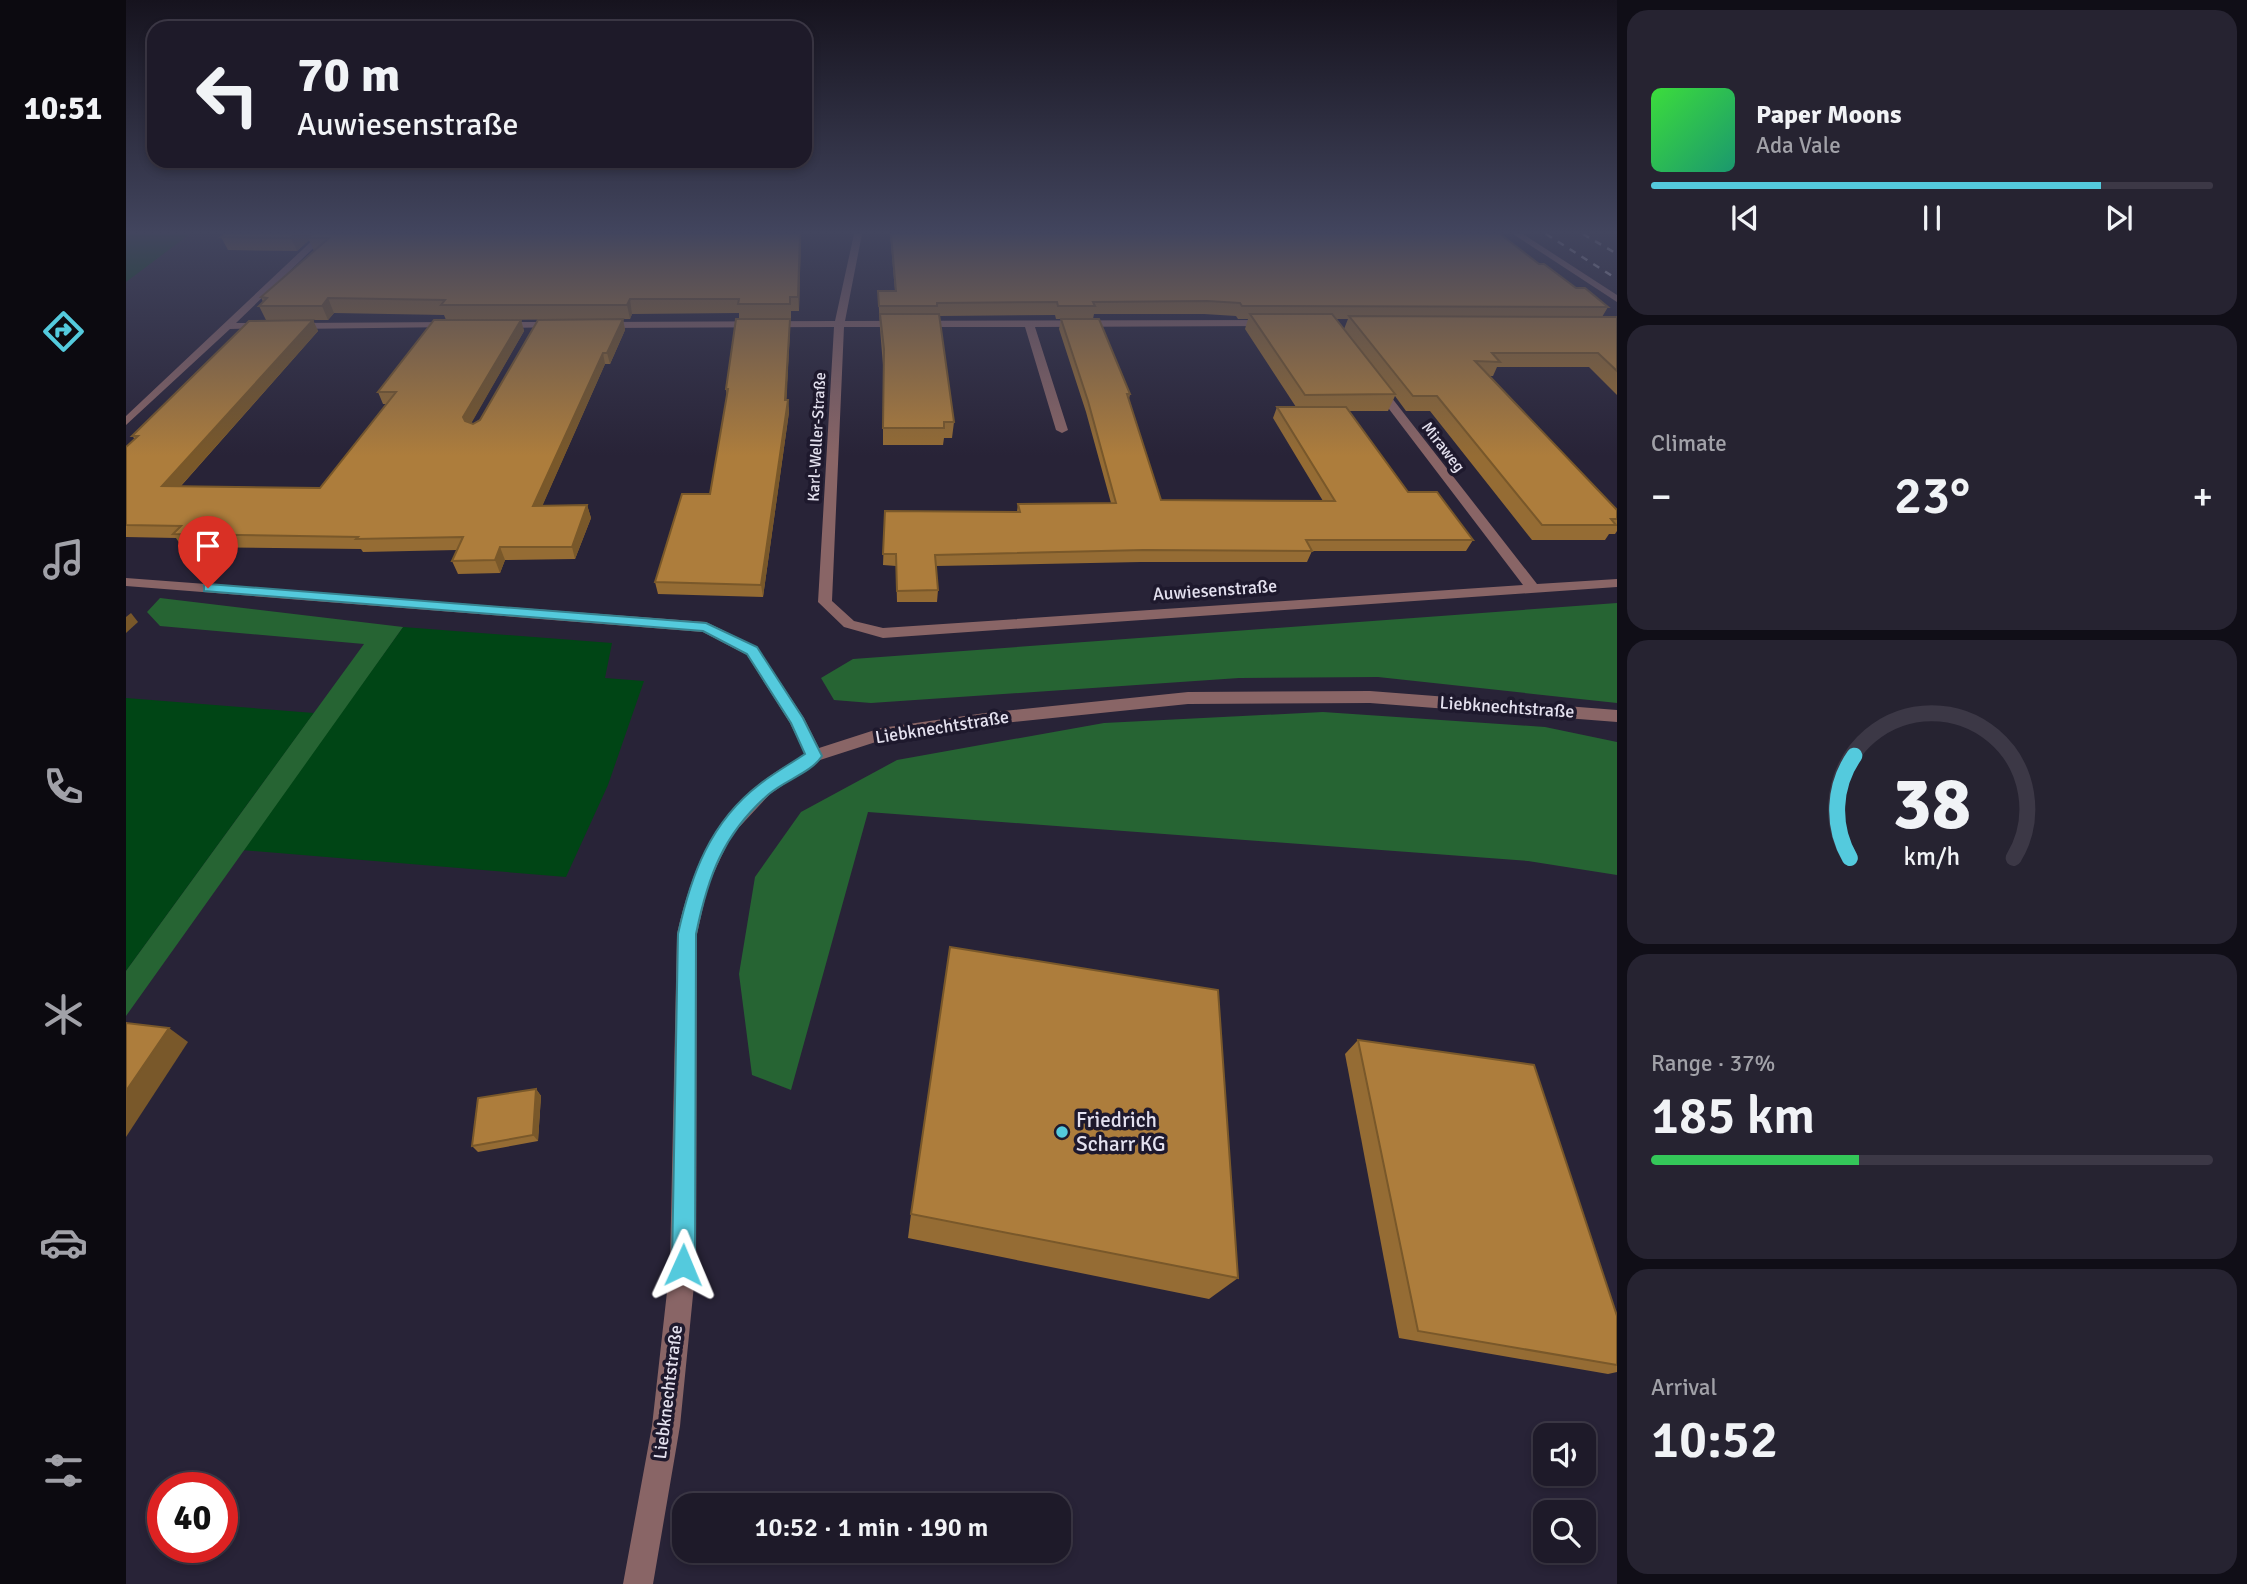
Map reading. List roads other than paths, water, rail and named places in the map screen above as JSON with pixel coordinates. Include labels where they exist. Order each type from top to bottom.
[{"type":"street","points":[[126,422],[247,308]]},
{"type":"street","name":"Karl-Weller-Straße","points":[[825,602],[839,325],[843,308]]},
{"type":"street","points":[[591,325],[1289,323]]},
{"type":"street","points":[[1029,324],[1062,430]]},
{"type":"street","points":[[228,326],[466,325]]},
{"type":"street","points":[[494,325],[564,325]]},
{"type":"street","points":[[529,337],[536,325]]},
{"type":"street","name":"Miraweg","points":[[1368,375],[1533,588]]},
{"type":"street","points":[[126,582],[706,627],[752,651],[792,713],[814,756]]},
{"type":"street","name":"Auwiesenstraße","points":[[825,602],[849,624],[883,633],[1617,583]]},
{"type":"street","name":"Liebknechtstraße","points":[[638,1584],[666,1426],[683,1265],[687,934],[698,885],[724,831],[764,789],[814,756],[881,734],[985,719],[1188,698],[1370,697],[1617,716]]},
{"type":"place","name":"Friedrich Scharr KG","points":[[1062,1132]]}]
